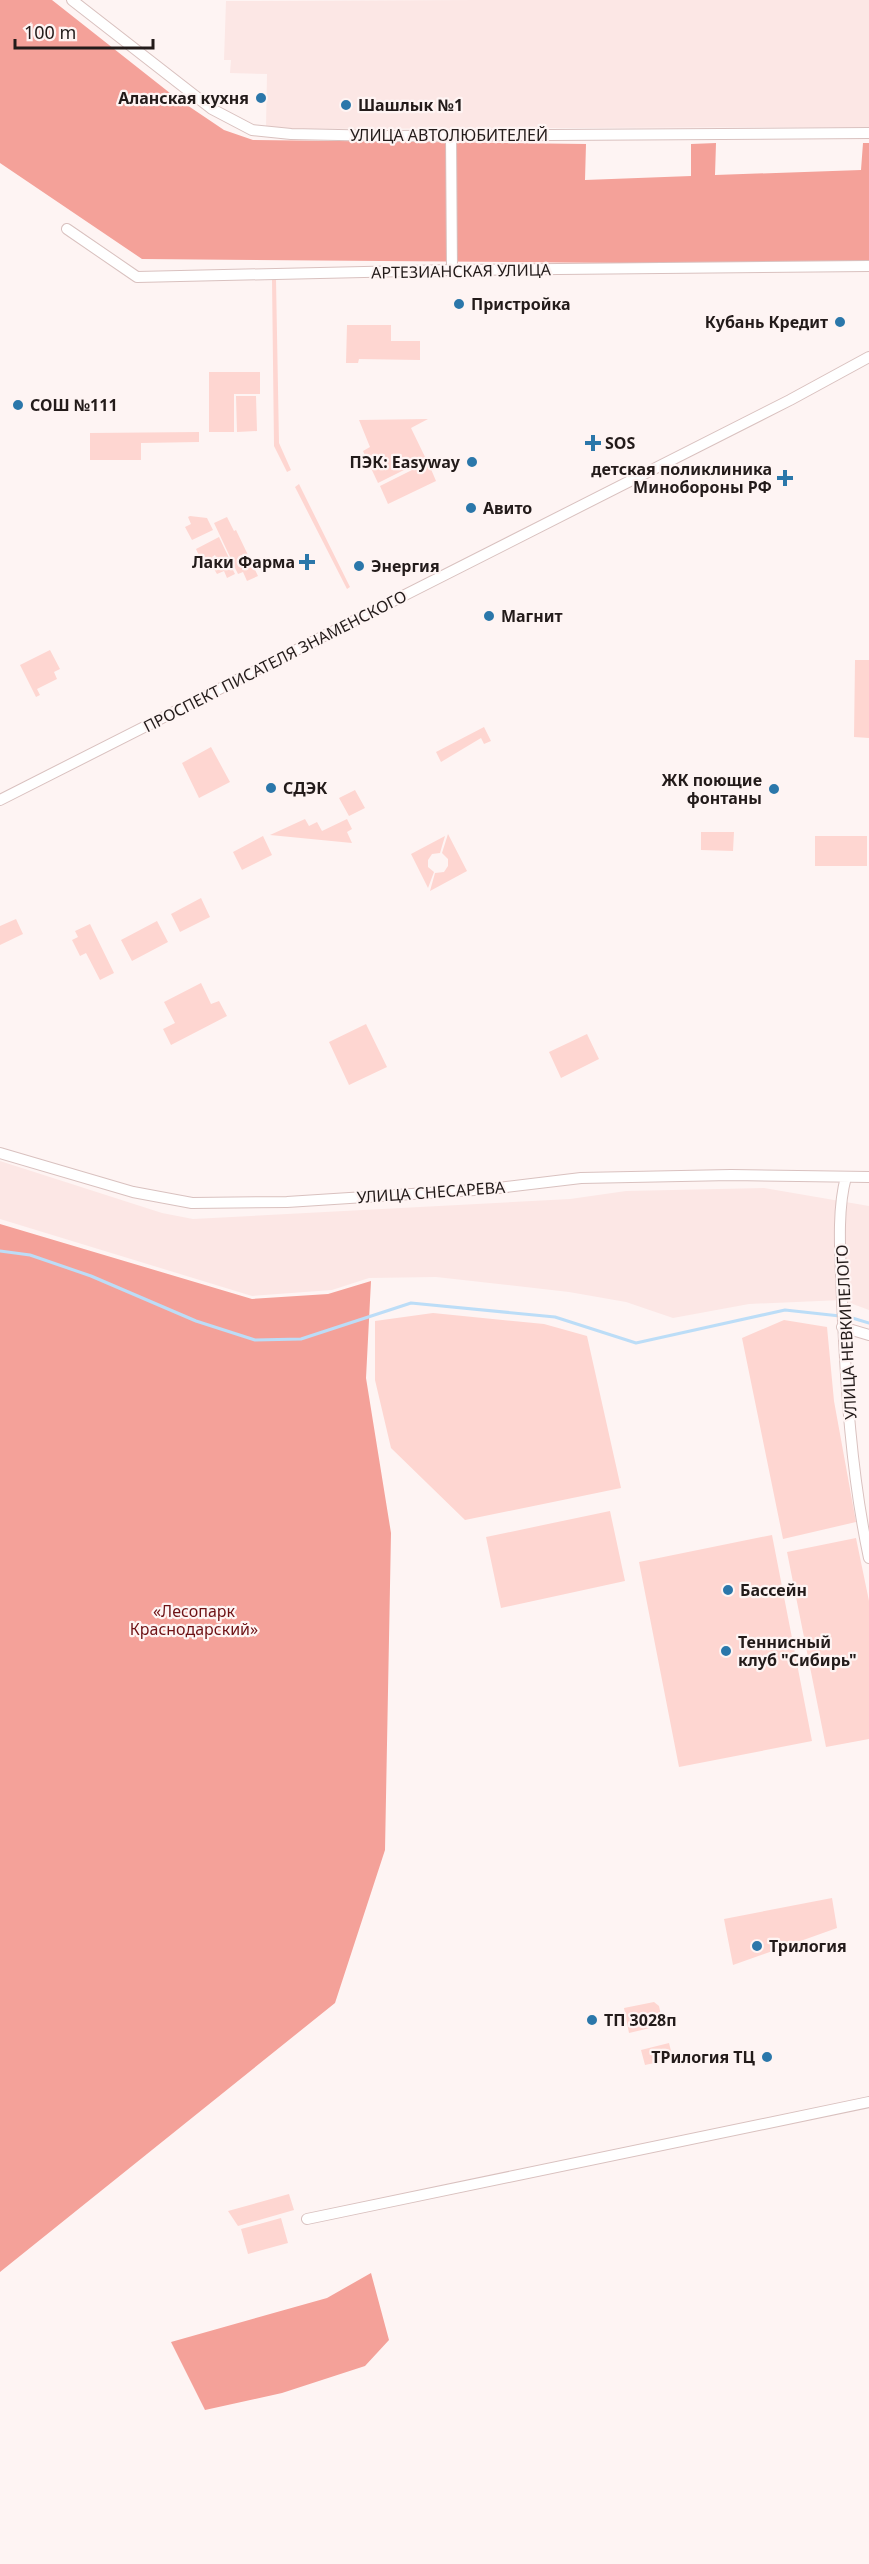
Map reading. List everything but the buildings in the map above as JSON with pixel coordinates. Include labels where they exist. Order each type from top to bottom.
[{"type":"street","name":"УЛИЦА АВТОЛЮБИТЕЛЕЙ","points":[[72,0],[212,109],[252,130],[291,134],[452,135],[869,133]]},
{"type":"street","points":[[452,135],[452,270]]},
{"type":"street","name":"АРТЕЗИАНСКАЯ УЛИЦА","points":[[67,229],[137,277],[452,270],[869,266]]},
{"type":"street","name":"ПРОСПЕКТ ПИСАТЕЛЯ ЗНАМЕНСКОГО","points":[[0,800],[790,400],[869,357]]},
{"type":"street","name":"УЛИЦА СНЕСАРЕВА","points":[[0,1153],[142,1194],[213,1204],[287,1202],[466,1190],[581,1178],[732,1175],[869,1177]]},
{"type":"street","name":"УЛИЦА НЕВКИПЕЛОГО","points":[[846,1177],[842,1192],[842,1324],[845,1389],[869,1558]]},
{"type":"street","points":[[842,1324],[869,1335]]},
{"type":"street","points":[[307,2219],[869,2102]]},
{"type":"shaded area","points":[[869,0],[869,127],[278,129],[266,127],[267,74],[230,73],[231,60],[224,60],[226,1]]},
{"type":"shaded area","points":[[272,279],[276,279],[279,443],[291,470],[287,472],[274,446]]},
{"type":"shaded area","points":[[347,325],[391,325],[391,341],[420,341],[420,360],[359,359],[358,363],[346,363]]},
{"type":"shaded area","points":[[209,372],[260,372],[260,394],[234,394],[234,432],[209,432]]},
{"type":"shaded area","points":[[236,396],[256,396],[257,431],[237,432]]},
{"type":"shaded area","points":[[428,419],[411,428],[426,459],[378,483],[363,451],[370,447],[359,420]]},
{"type":"shaded area","points":[[199,432],[199,442],[141,443],[141,460],[90,460],[90,433]]},
{"type":"shaded area","points":[[428,462],[436,481],[388,504],[380,486]]},
{"type":"shaded area","points":[[299,484],[350,587],[347,589],[295,487]]},
{"type":"shaded area","points":[[188,517],[207,518],[213,530],[192,540],[185,527],[191,524]]},
{"type":"shaded area","points":[[227,517],[234,531],[236,530],[258,576],[247,581],[243,572],[238,574],[234,566],[232,568],[235,574],[227,578],[224,571],[217,574],[214,569],[232,561],[214,523]]},
{"type":"shaded area","points":[[219,537],[229,558],[219,563],[215,555],[212,557],[215,564],[205,569],[196,549]]},
{"type":"shaded area","points":[[50,650],[60,669],[54,672],[57,679],[37,689],[40,695],[36,697],[20,665]]},
{"type":"shaded area","points":[[855,660],[869,660],[869,738],[854,737]]},
{"type":"shaded area","points":[[484,727],[491,741],[484,744],[481,738],[441,762],[436,752]]},
{"type":"shaded area","points":[[211,747],[230,782],[199,798],[182,763]]},
{"type":"shaded area","points":[[355,790],[365,808],[349,816],[339,798]]},
{"type":"shaded area","points":[[305,819],[309,826],[317,822],[322,831],[347,819],[352,829],[347,832],[352,843],[270,835]]},
{"type":"shaded area","points":[[701,832],[734,832],[733,851],[701,850]]},
{"type":"shaded area","points":[[448,834],[467,871],[430,891],[435,873],[444,872],[448,866],[448,859],[442,853]]},
{"type":"shaded area","points":[[263,836],[272,855],[242,870],[233,852]]},
{"type":"shaded area","points":[[445,836],[440,853],[432,854],[428,860],[428,867],[434,872],[428,888],[411,854]]},
{"type":"shaded area","points":[[815,836],[867,836],[867,866],[815,866]]},
{"type":"shaded area","points":[[201,898],[210,917],[180,932],[171,914]]},
{"type":"shaded area","points":[[16,919],[23,934],[0,945],[0,926]]},
{"type":"shaded area","points":[[157,921],[168,942],[132,961],[121,940]]},
{"type":"shaded area","points":[[90,924],[114,973],[100,980],[86,953],[80,956],[72,940],[78,937],[75,931]]},
{"type":"shaded area","points":[[201,983],[211,1004],[219,1001],[227,1016],[171,1045],[163,1029],[175,1023],[164,1002]]},
{"type":"shaded area","points":[[366,1024],[387,1067],[349,1085],[329,1042]]},
{"type":"shaded area","points":[[587,1034],[599,1059],[561,1078],[549,1052]]},
{"type":"shaded area","points":[[0,1161],[162,1213],[193,1219],[570,1199],[626,1191],[764,1188],[869,1206],[869,1310],[842,1300],[749,1304],[673,1318],[626,1302],[569,1292],[436,1277],[369,1278],[332,1290],[252,1296],[0,1219]]},
{"type":"shaded area","points":[[433,1313],[544,1324],[587,1336],[621,1488],[465,1520],[391,1448],[375,1380],[375,1321]]},
{"type":"shaded area","points":[[784,1320],[827,1327],[834,1401],[856,1522],[783,1539],[742,1338]]},
{"type":"shaded area","points":[[610,1511],[625,1581],[501,1608],[486,1537]]},
{"type":"shaded area","name":"Теннисный клуб \"Сибирь\"","points":[[772,1535],[812,1741],[679,1767],[639,1562]]},
{"type":"shaded area","points":[[856,1538],[869,1601],[869,1739],[826,1747],[787,1552]]},
{"type":"shaded area","name":"Трилогия","points":[[832,1898],[837,1928],[733,1965],[724,1919]]},
{"type":"shaded area","points":[[654,2002],[659,2006],[663,2025],[629,2033],[624,2008]]},
{"type":"shaded area","points":[[669,2043],[673,2059],[645,2065],[641,2050]]},
{"type":"shaded area","points":[[289,2194],[294,2210],[238,2226],[228,2211]]},
{"type":"shaded area","points":[[281,2218],[288,2243],[248,2254],[241,2229]]},
{"type":"green space","points":[[0,0],[52,0],[175,97],[224,130],[253,140],[586,144],[585,180],[691,176],[691,144],[716,143],[715,175],[861,170],[863,143],[869,143],[869,265],[142,259],[0,163]]},
{"type":"green space","name":"«Лесопарк Краснодарский»","points":[[0,1224],[252,1299],[328,1294],[371,1281],[366,1378],[391,1533],[385,1850],[335,2003],[0,2272]]},
{"type":"green space","points":[[371,2273],[389,2340],[365,2366],[282,2393],[205,2410],[171,2342],[327,2298]]},
{"type":"waterway","points":[[0,1251],[30,1255],[91,1276],[196,1321],[255,1340],[301,1339],[411,1303],[555,1317],[636,1343],[785,1310],[849,1317],[869,1323]]},
{"type":"place","name":"Аланская кухня","points":[[261,98]]},
{"type":"place","name":"Шашлык №1","points":[[346,105]]},
{"type":"place","name":"Пристройка","points":[[459,304]]},
{"type":"place","name":"Кубань Кредит","points":[[840,322]]},
{"type":"place","name":"СОШ №111","points":[[18,405]]},
{"type":"place","name":"SOS","points":[[593,443]]},
{"type":"place","name":"ПЭК: Easyway","points":[[472,462]]},
{"type":"place","name":"детская поликлиника Минобороны РФ","points":[[785,478]]},
{"type":"place","name":"Авито","points":[[471,508]]},
{"type":"place","name":"Лаки Фарма","points":[[307,562]]},
{"type":"place","name":"Энергия","points":[[359,566]]},
{"type":"place","name":"Магнит","points":[[489,616]]},
{"type":"place","name":"СДЭК","points":[[271,788]]},
{"type":"place","name":"ЖК поющие фонтаны","points":[[774,789]]},
{"type":"place","name":"Бассейн","points":[[728,1590]]},
{"type":"place","name":"Теннисный клуб \"Сибирь\"","points":[[726,1651]]},
{"type":"place","name":"Трилогия","points":[[757,1946]]},
{"type":"place","name":"ТП 3028п","points":[[592,2020]]},
{"type":"place","name":"ТРилогия ТЦ","points":[[767,2057]]}]
